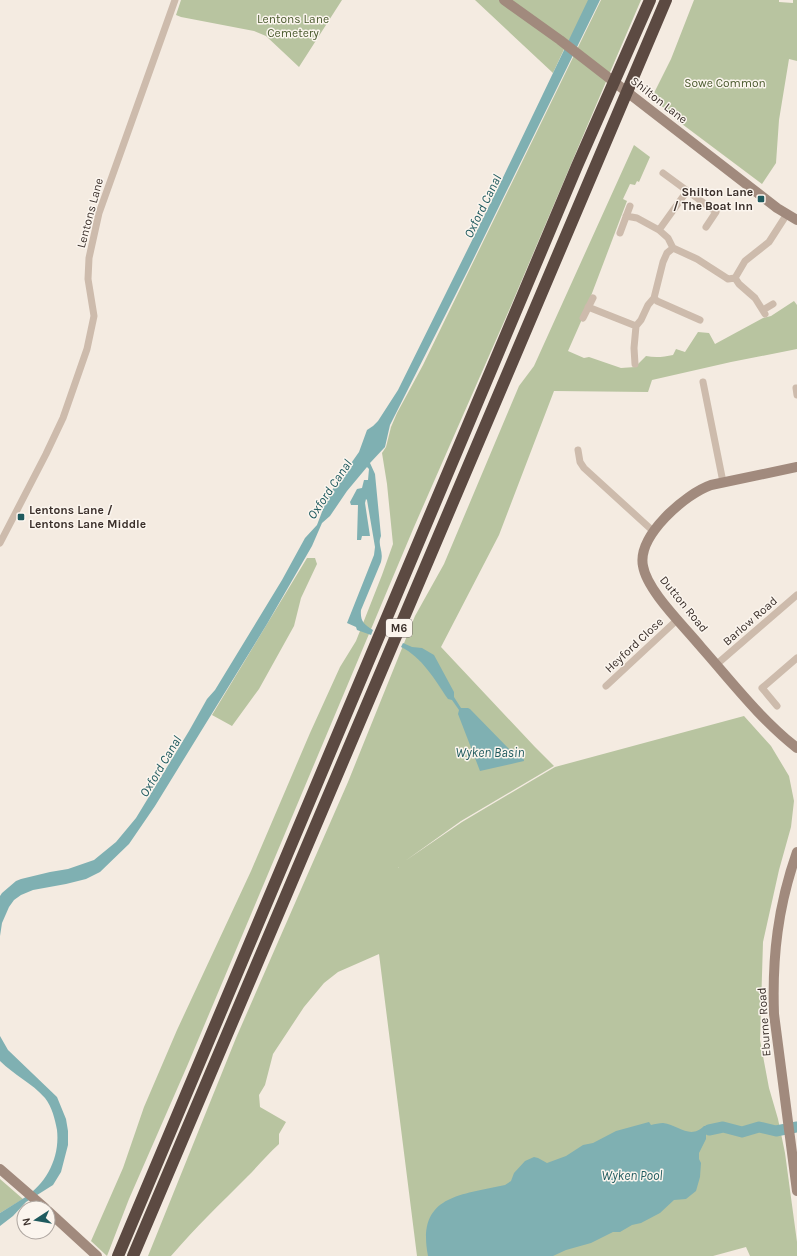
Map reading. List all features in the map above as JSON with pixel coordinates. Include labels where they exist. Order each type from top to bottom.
[{"type":"highway","name":"M6","points":[[120,1252],[577,166],[650,0]]},
{"type":"highway","name":"M6","points":[[132,1256],[666,0]]},
{"type":"street","name":"Lentons Lane","points":[[0,543],[63,418],[87,349],[94,316],[88,279],[89,258],[99,213],[175,0]]},
{"type":"street","name":"Shilton Lane","points":[[504,0],[560,40],[777,208],[797,220]]},
{"type":"street","points":[[663,173],[716,212],[706,227]]},
{"type":"street","points":[[659,230],[687,191]]},
{"type":"street","points":[[620,233],[630,206]]},
{"type":"street","points":[[735,278],[745,261],[769,242],[787,214]]},
{"type":"street","points":[[626,216],[637,218],[659,230],[668,238],[673,248],[696,259],[728,279],[735,278]]},
{"type":"street","points":[[635,364],[634,348],[636,326],[641,320],[648,304],[654,298],[663,262],[667,253],[673,248]]},
{"type":"street","points":[[735,278],[755,298],[764,312],[772,304]]},
{"type":"street","points":[[583,318],[593,298]]},
{"type":"street","points":[[654,298],[657,301],[700,320]]},
{"type":"street","points":[[588,307],[636,326]]},
{"type":"street","points":[[703,382],[723,482]]},
{"type":"street","points":[[578,450],[580,462],[584,468],[653,531]]},
{"type":"street","name":"Dutton Road","points":[[796,746],[779,733],[757,711],[678,620],[649,582],[644,569],[643,561],[644,549],[653,531],[676,508],[701,488],[797,467]]},
{"type":"street","name":"Barlow Road","points":[[717,664],[795,599]]},
{"type":"street","name":"Heyford Close","points":[[606,686],[678,620]]},
{"type":"street","points":[[777,706],[762,688],[797,658]]},
{"type":"street","name":"Eburne Road","points":[[797,852],[780,910],[774,971],[774,1014],[797,1191]]},
{"type":"street","points":[[0,1169],[36,1200]]},
{"type":"street","points":[[56,1218],[97,1256]]},
{"type":"green space","name":"Lentons Lane Cemetery","points":[[181,0],[342,0],[299,67],[266,36],[254,31],[176,15]]},
{"type":"green space","points":[[475,0],[594,0],[566,45],[553,73]]},
{"type":"green space","points":[[601,0],[641,0],[510,308],[414,527],[188,1064],[129,1199],[107,1256],[91,1241],[123,1168],[144,1107],[177,1030],[251,871],[340,667],[356,641],[393,544],[387,484],[382,453],[386,447],[391,427],[423,365]]},
{"type":"green space","name":"Sowe Common","points":[[694,0],[779,0],[779,2],[793,3],[793,0],[797,0],[797,61],[789,59],[779,120],[776,163],[762,184],[674,118],[670,112],[651,99],[671,59]]},
{"type":"green space","points":[[634,145],[650,157],[639,182],[637,181],[635,185],[630,184],[623,199],[627,201],[583,317],[568,351],[584,358],[589,357],[621,368],[635,367],[646,356],[660,357],[673,355],[676,349],[685,352],[698,332],[709,333],[715,344],[763,318],[771,316],[794,301],[797,305],[797,349],[652,380],[648,392],[554,391],[499,535],[441,647],[554,766],[461,821],[405,861],[462,822],[555,767],[744,716],[771,746],[789,776],[794,801],[791,827],[779,870],[763,942],[760,1040],[769,1088],[778,1119],[785,1153],[797,1242],[797,1256],[750,1256],[746,1247],[713,1256],[417,1256],[379,954],[338,972],[324,983],[304,1007],[273,1054],[265,1085],[259,1095],[260,1107],[286,1122],[279,1134],[279,1144],[171,1256],[148,1256],[236,1038],[348,782],[415,616],[444,564],[519,386],[534,366]]},
{"type":"green space","points":[[307,558],[315,558],[317,564],[301,598],[294,626],[259,689],[232,726],[212,715]]},
{"type":"green space","points":[[0,1179],[23,1199],[16,1200],[16,1203],[0,1213]]},
{"type":"water","points":[[588,0],[600,0],[469,268],[390,425],[385,447],[370,463],[375,474],[382,554],[381,562],[361,610],[363,622],[373,630],[371,635],[357,630],[356,627],[347,623],[374,555],[375,547],[367,500],[366,499],[365,503],[370,536],[362,536],[361,540],[357,540],[358,505],[351,505],[350,502],[357,489],[362,488],[364,480],[368,480],[369,469],[367,467],[347,491],[330,516],[322,523],[312,546],[267,624],[155,806],[129,844],[100,872],[86,879],[33,890],[21,895],[14,900],[9,907],[2,923],[0,936],[0,896],[2,893],[16,881],[21,879],[68,869],[94,860],[116,842],[136,818],[207,699],[215,690],[282,580],[305,538],[317,525],[328,496],[359,452],[367,430],[378,421],[398,390],[496,192]]},
{"type":"water","name":"Wyken Basin","points":[[403,643],[412,647],[422,648],[434,655],[454,692],[454,697],[461,708],[470,709],[512,752],[523,756],[524,761],[480,771],[458,714],[459,710],[452,700],[448,699],[422,663],[409,651],[401,647]]},
{"type":"water","points":[[0,1036],[8,1050],[57,1097],[66,1119],[68,1145],[61,1172],[53,1185],[29,1200],[21,1200],[39,1185],[50,1168],[56,1150],[57,1130],[50,1105],[45,1098],[0,1061]]},
{"type":"water","name":"Wyken Pool","points":[[649,1122],[651,1125],[662,1123],[669,1124],[689,1132],[694,1132],[704,1126],[708,1126],[709,1130],[706,1133],[706,1139],[699,1153],[701,1163],[700,1177],[696,1191],[686,1199],[674,1200],[660,1213],[620,1232],[613,1232],[591,1243],[566,1250],[553,1256],[428,1256],[426,1236],[429,1221],[435,1209],[446,1201],[458,1196],[505,1185],[511,1181],[514,1173],[525,1161],[534,1157],[547,1163],[566,1156],[583,1145],[593,1143],[616,1131]]},
{"type":"water","points":[[16,1203],[16,1213],[0,1226],[0,1213]]},
{"type":"waterway","points":[[709,1130],[723,1127],[742,1132],[759,1127],[776,1131],[797,1127]]},
{"type":"place","name":"Shilton Lane / The Boat Inn","points":[[761,199]]},
{"type":"place","name":"Lentons Lane / Lentons Lane Middle","points":[[21,517]]},
{"type":"water label","name":"Oxford Canal","points":[[482,206]]},
{"type":"water label","name":"Oxford Canal","points":[[329,489]]},
{"type":"water label","name":"Oxford Canal","points":[[160,766]]}]
